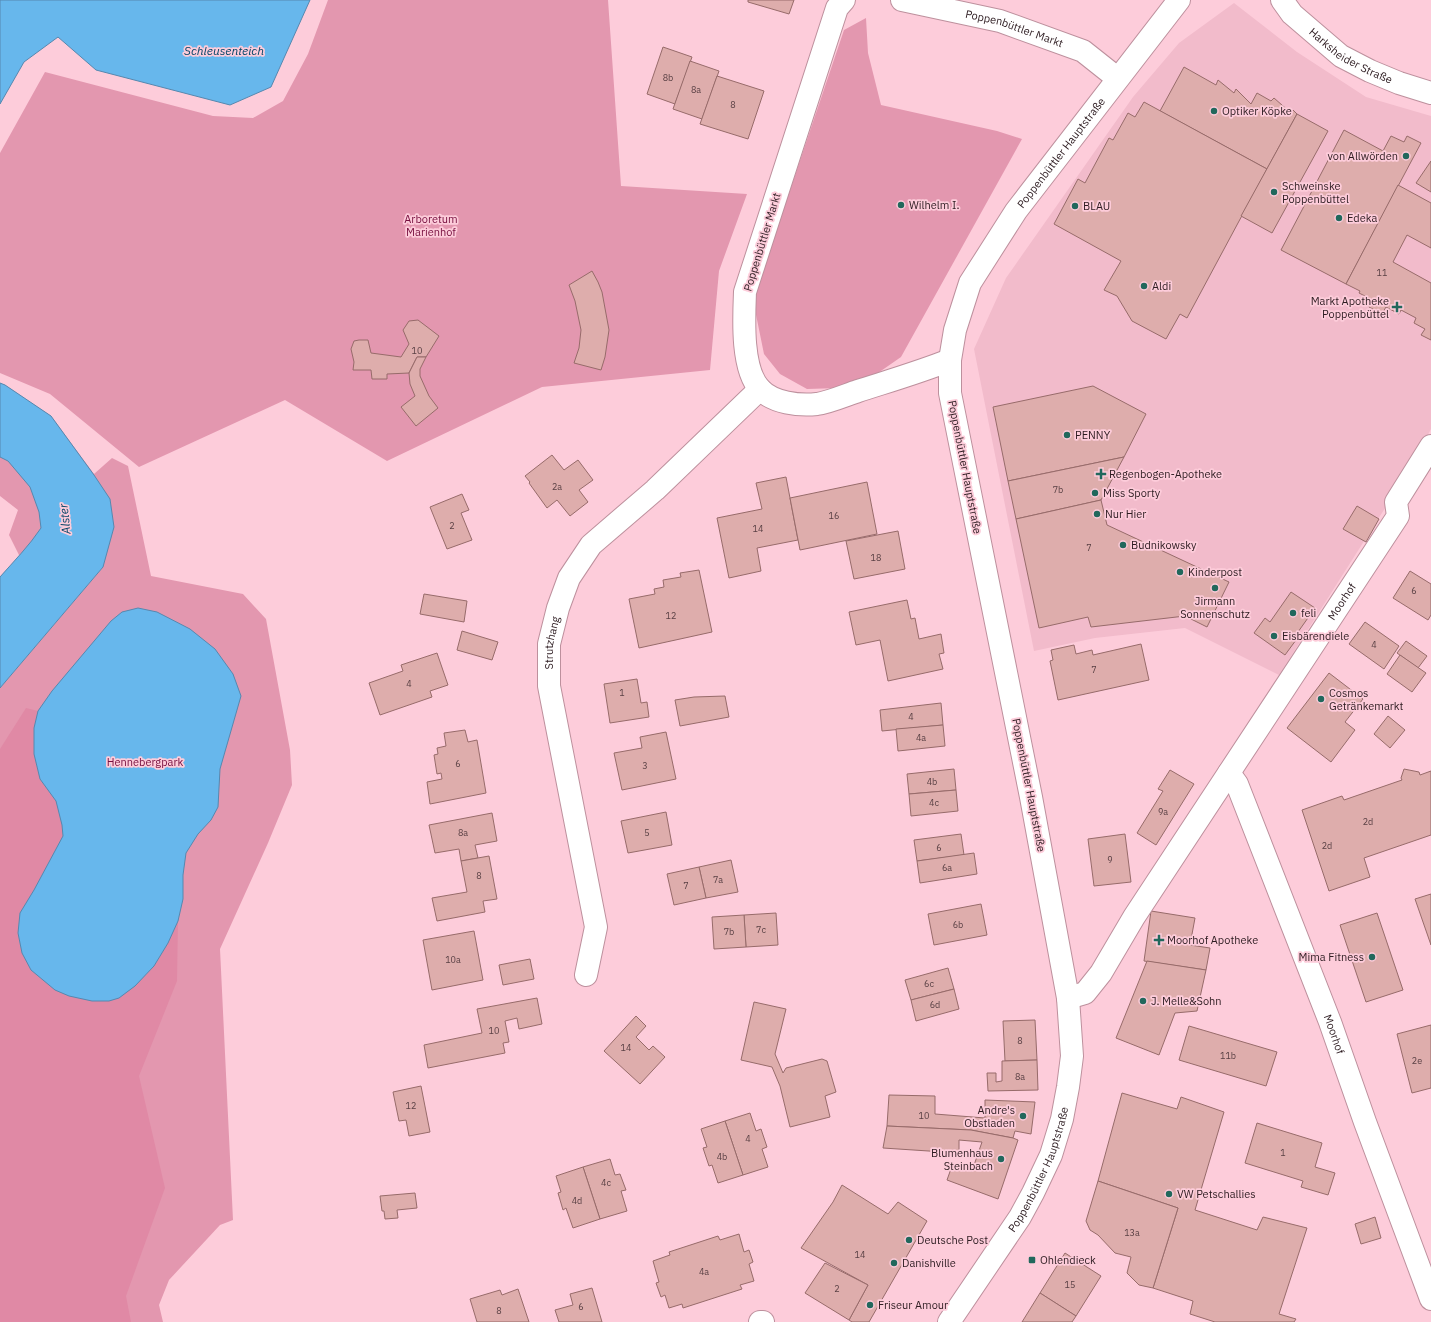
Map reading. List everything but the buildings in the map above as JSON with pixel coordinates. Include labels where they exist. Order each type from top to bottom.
[{"type":"street","name":"Poppenbüttler Markt","points":[[760,389],[751,372],[745,344],[743,323],[745,292],[837,8],[844,0]]},
{"type":"street","name":"Poppenbüttler Markt","points":[[902,0],[1000,20],[1083,51],[1117,78]]},
{"type":"street","name":"Poppenbüttler Hauptstraße","points":[[952,1320],[1020,1217],[1051,1155],[1062,1119],[1072,1056],[1068,998],[1032,797],[950,393],[950,360],[955,330],[970,283],[1016,211],[1117,78],[1179,0]]},
{"type":"street","name":"Harksheider Straße","points":[[1282,0],[1292,14],[1341,56],[1377,74],[1431,93]]},
{"type":"street","points":[[760,389],[771,397],[792,403],[818,404],[930,368],[950,360]]},
{"type":"street","name":"Strutzhang","points":[[586,975],[596,927],[549,686],[549,644],[558,608],[569,578],[591,545],[655,490],[760,389]]},
{"type":"street","name":"Moorhof","points":[[1068,998],[1085,993],[1101,973],[1134,917],[1398,516],[1396,502],[1431,446]]},
{"type":"street","name":"Moorhof","points":[[1229,773],[1237,784],[1330,1022],[1431,1299]]},
{"type":"shaded area","points":[[1234,3],[1297,52],[1366,97],[1431,116],[1431,429],[1408,472],[1279,675],[1185,628],[1095,638],[1034,651],[974,349],[1006,278],[1133,97],[1179,43]]},
{"type":"shaded area","points":[[26,708],[38,711],[34,728],[34,754],[40,779],[56,801],[63,836],[20,913],[18,933],[22,953],[31,970],[55,990],[119,998],[142,979],[154,966],[164,950],[178,921],[177,981],[139,1076],[165,1188],[126,1296],[131,1322],[0,1322],[0,749]]},
{"type":"green space","name":"Arboretum Marienhof","points":[[328,0],[608,0],[621,186],[747,194],[719,271],[710,370],[542,387],[387,461],[285,400],[139,467],[50,394],[0,373],[0,153],[45,72],[213,116],[253,118],[283,101],[308,54]]},
{"type":"green space","points":[[866,18],[868,53],[881,105],[997,131],[1022,139],[901,357],[865,382],[839,388],[807,389],[780,374],[764,354],[753,300],[844,30]]},
{"type":"green space","name":"Hennebergpark","points":[[0,383],[51,416],[94,474],[112,458],[128,466],[151,576],[243,594],[266,619],[290,750],[292,785],[268,843],[220,949],[233,1220],[220,1225],[169,1280],[159,1305],[163,1322],[0,1322],[0,688],[103,567],[19,555],[9,535],[18,510],[0,496]]},
{"type":"water","name":"Schleusenteich","points":[[0,0],[310,0],[271,87],[230,105],[96,70],[58,37],[24,62],[0,104]]},
{"type":"water","name":"Alster","points":[[0,383],[51,416],[110,499],[114,527],[103,567],[0,688],[0,577],[41,528],[39,512],[30,487],[8,461],[0,457]]},
{"type":"water","points":[[138,608],[157,612],[190,629],[215,649],[233,674],[241,696],[220,769],[218,807],[211,820],[198,834],[186,853],[183,875],[183,899],[178,921],[168,943],[154,966],[135,986],[119,998],[109,1001],[92,1001],[69,996],[55,990],[31,970],[22,953],[18,933],[20,913],[63,836],[56,801],[40,779],[34,754],[34,728],[38,711],[52,691],[111,621],[122,612]]},
{"type":"place","name":"Optiker Köpke","points":[[1214,111]]},
{"type":"place","name":"von Allwörden","points":[[1406,156]]},
{"type":"place","name":"Schweinske Poppenbüttel","points":[[1274,192]]},
{"type":"place","name":"Wilhelm I.","points":[[901,205]]},
{"type":"place","name":"BLAU","points":[[1075,206]]},
{"type":"place","name":"Edeka","points":[[1339,218]]},
{"type":"place","name":"Aldi","points":[[1144,286]]},
{"type":"place","name":"Markt Apotheke Poppenbüttel","points":[[1397,307]]},
{"type":"place","name":"PENNY","points":[[1067,435]]},
{"type":"place","name":"Regenbogen-Apotheke","points":[[1101,474]]},
{"type":"place","name":"Miss Sporty","points":[[1095,493]]},
{"type":"place","name":"Nur Hier","points":[[1097,514]]},
{"type":"place","name":"Budnikowsky","points":[[1123,545]]},
{"type":"place","name":"Kinderpost","points":[[1180,572]]},
{"type":"place","name":"Jirmann Sonnenschutz","points":[[1215,588]]},
{"type":"place","name":"feli","points":[[1293,613]]},
{"type":"place","name":"Eisbärendiele","points":[[1274,636]]},
{"type":"place","name":"Cosmos Getränkemarkt","points":[[1321,699]]},
{"type":"place","name":"Moorhof Apotheke","points":[[1159,940]]},
{"type":"place","name":"Mima Fitness","points":[[1372,957]]},
{"type":"place","name":"J. Melle&Sohn","points":[[1143,1001]]},
{"type":"place","name":"Andre's Obstladen","points":[[1023,1116]]},
{"type":"place","name":"Blumenhaus Steinbach","points":[[1001,1159]]},
{"type":"place","name":"VW Petschallies","points":[[1169,1194]]},
{"type":"place","name":"Deutsche Post","points":[[909,1240]]},
{"type":"place","name":"Ohlendieck","points":[[1032,1260]]},
{"type":"place","name":"Danishville","points":[[894,1263]]},
{"type":"place","name":"Friseur Amour","points":[[870,1305]]}]
